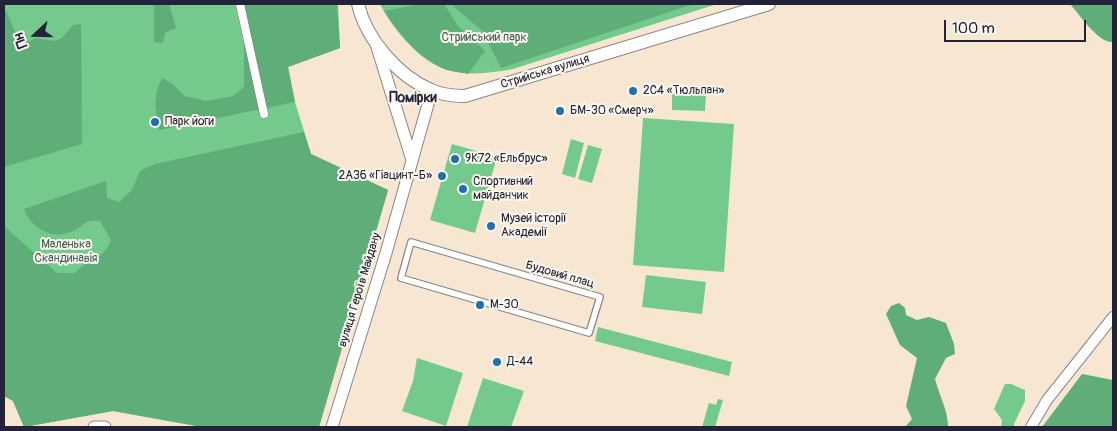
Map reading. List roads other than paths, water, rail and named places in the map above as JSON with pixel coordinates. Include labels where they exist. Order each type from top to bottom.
[{"type":"main road","name":"Стрийська вулиця","points":[[358,4],[366,26],[376,43],[400,69],[415,81],[432,90],[452,96],[476,94],[769,4]]},
{"type":"main road","points":[[376,43],[412,160]]},
{"type":"main road","name":"вулиця Героїв Майдану","points":[[332,427],[384,262],[432,90]]},
{"type":"main road","points":[[94,427],[105,427]]},
{"type":"street","points":[[240,4],[264,114]]},
{"type":"street","name":"Будовий плац","points":[[411,242],[600,297],[590,333],[401,278],[411,242]]},
{"type":"street","points":[[1031,427],[1047,400],[1113,317]]},
{"type":"place","name":"2С4 «Тюльпан»","points":[[633,91]]},
{"type":"place","name":"БМ-30 «Смерч»","points":[[560,111]]},
{"type":"place","name":"Парк йоги","points":[[155,122]]},
{"type":"place","name":"9К72 «Ельбрус»","points":[[455,159]]},
{"type":"place","name":"2А36 «Гіацинт-Б»","points":[[442,176]]},
{"type":"place","name":"Спортивний майданчик","points":[[463,189]]},
{"type":"place","name":"Музей історії Академії","points":[[491,226]]},
{"type":"place","name":"М-30","points":[[480,305]]},
{"type":"place","name":"Д-44","points":[[497,362]]},
{"type":"district","name":"Помірки","points":[[413,98]]},
{"type":"park label","name":"Стрийський парк","points":[[484,38]]},
{"type":"park label","name":"Маленька Скандинавія","points":[[66,252]]}]
